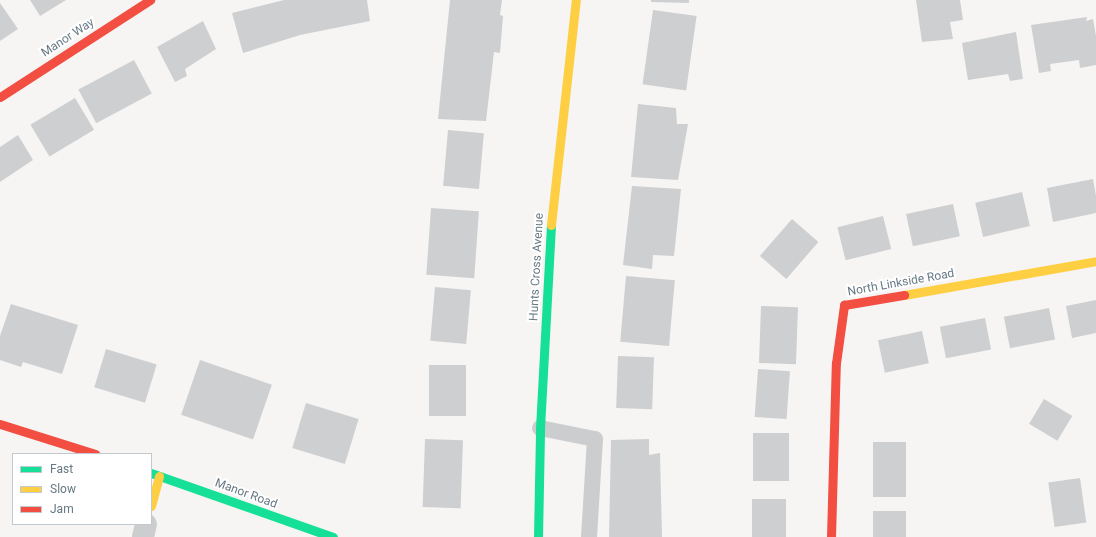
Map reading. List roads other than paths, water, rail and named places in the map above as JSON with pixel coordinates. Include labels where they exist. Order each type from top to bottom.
[{"type":"street","name":"Manor Way","points":[[0,97],[150,0]]},
{"type":"street","name":"Hunts Cross Avenue","points":[[538,537],[540,428],[552,211],[576,0]]},
{"type":"street","name":"North Linkside Road","points":[[831,537],[836,362],[844,305],[1096,261]]},
{"type":"street","points":[[0,424],[92,453]]},
{"type":"street","points":[[152,498],[155,474]]},
{"type":"street","name":"Manor Road","points":[[155,474],[333,537]]},
{"type":"street","points":[[143,537],[146,525]]},
{"type":"lane","points":[[540,428],[594,440],[589,537]]}]
